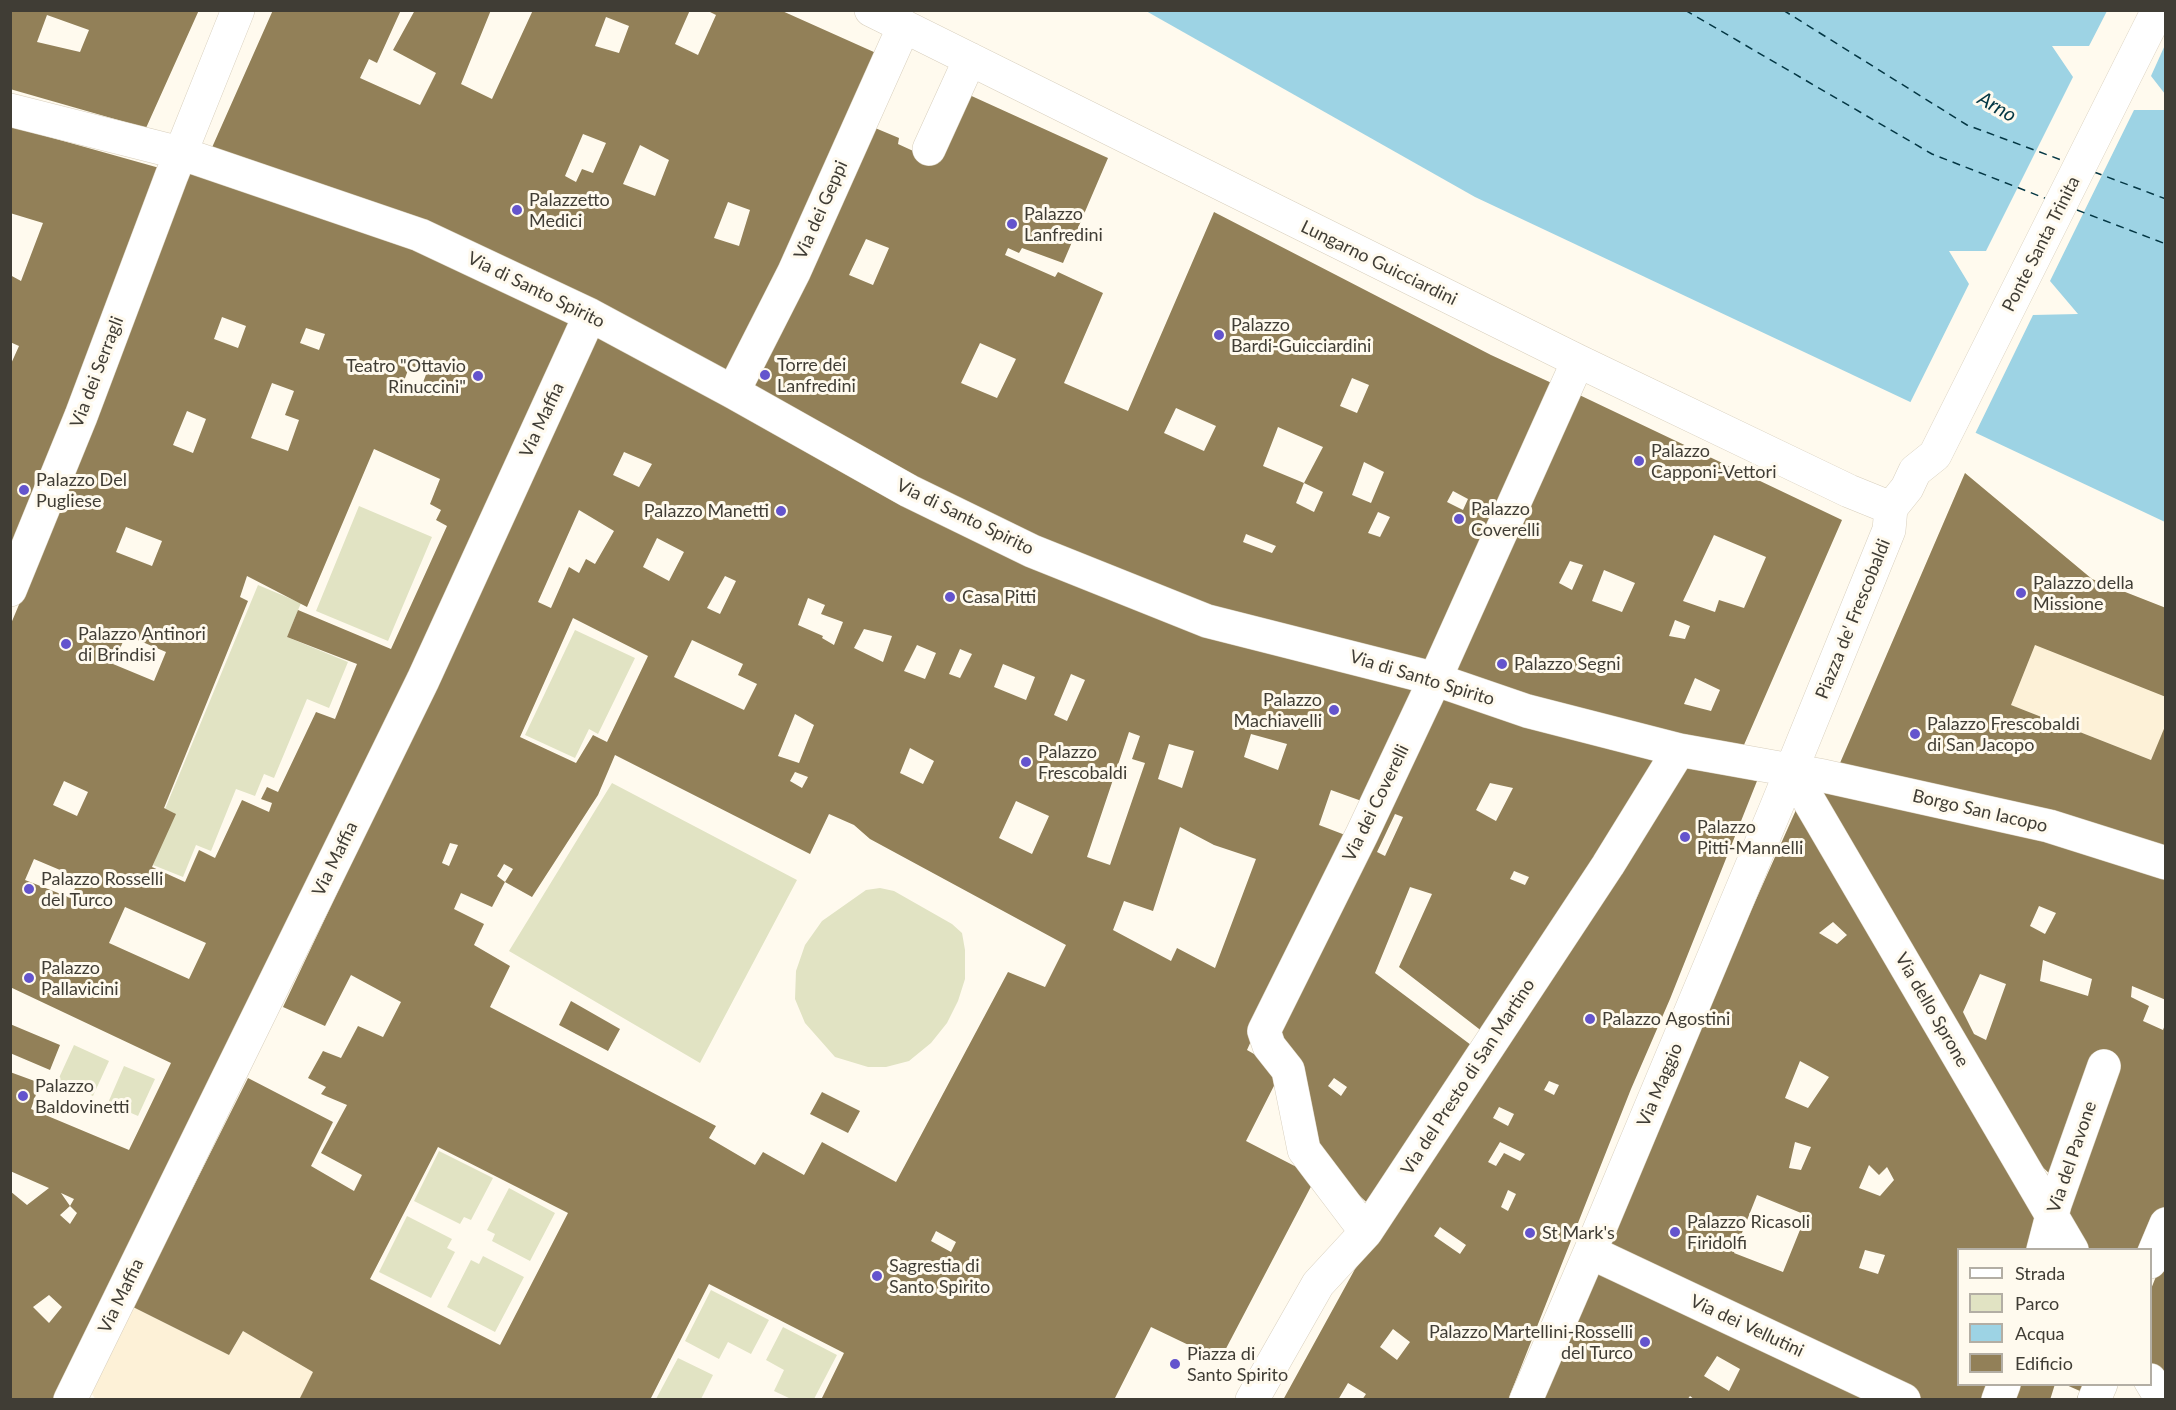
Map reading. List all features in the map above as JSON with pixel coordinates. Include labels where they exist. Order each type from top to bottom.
[{"type":"street","name":"Via dei Serragli","points":[[10,590],[81,416],[180,153],[238,10]]},
{"type":"street","name":"Lungarno Guicciardini","points":[[871,10],[1578,361],[1850,491],[1891,508]]},
{"type":"street","name":"Ponte Santa Trinita","points":[[1925,463],[2158,10]]},
{"type":"street","name":"Via dei Geppi","points":[[733,392],[794,272],[904,26]]},
{"type":"street","points":[[929,149],[970,59]]},
{"type":"street","name":"Via di Santo Spirito","points":[[10,110],[180,153],[420,235],[590,315],[909,491],[1032,551],[1207,621],[1435,679],[1527,711],[1679,750],[1791,770]]},
{"type":"street","name":"Via Maffia","points":[[70,1400],[423,680],[590,315]]},
{"type":"street","name":"Via dei Coverelli","points":[[1366,1232],[1304,1150],[1288,1070],[1269,1046],[1264,1031],[1362,834],[1435,679],[1578,361]]},
{"type":"street","name":"Piazza de' Frescobaldi","points":[[1791,770],[1889,530],[1891,508],[1925,463]]},
{"type":"street","name":"Via del Presto di San Martino","points":[[1252,1400],[1318,1284],[1366,1232],[1608,865],[1679,750]]},
{"type":"street","name":"Borgo San Iacopo","points":[[1791,770],[2049,826],[2166,863]]},
{"type":"street","name":"Via dello Sprone","points":[[1791,770],[2071,1248]]},
{"type":"street","name":"Via Maggio","points":[[1529,1398],[1791,770]]},
{"type":"street","name":"Via del Pavone","points":[[2044,1248],[2052,1215],[2104,1066]]},
{"type":"street","points":[[2152,1259],[2166,1224]]},
{"type":"street","name":"Via dei Vellutini","points":[[1590,1252],[1904,1400]]},
{"type":"street","points":[[2152,1382],[2162,1400]]},
{"type":"street","points":[[2094,1400],[2100,1386]]},
{"type":"shaded area","name":"Palazzo della Missione","points":[[1965,473],[2092,579],[2165,608],[2165,802],[2151,760],[2011,705],[1884,662]]},
{"type":"shaded area","points":[[133,1307],[229,1355],[243,1331],[369,1399],[96,1400],[90,1391]]},
{"type":"green space","points":[[359,506],[432,537],[388,641],[316,611]]},
{"type":"green space","points":[[258,585],[301,603],[287,637],[348,662],[329,708],[307,699],[274,778],[264,774],[255,796],[236,789],[211,851],[196,845],[183,877],[153,865],[174,813],[165,809]]},
{"type":"green space","points":[[575,630],[635,658],[598,734],[589,729],[575,758],[525,735]]},
{"type":"green space","points":[[612,783],[797,880],[700,1063],[509,951]]},
{"type":"green space","points":[[880,888],[894,891],[952,924],[962,933],[965,950],[965,979],[958,1001],[947,1023],[931,1043],[909,1061],[886,1067],[868,1067],[835,1057],[805,1023],[795,999],[796,971],[805,945],[822,921],[866,890]]},
{"type":"green space","points":[[74,1045],[109,1061],[93,1096],[58,1080]]},
{"type":"green space","points":[[124,1066],[155,1079],[138,1116],[108,1103]]},
{"type":"green space","points":[[439,1151],[493,1178],[471,1220],[464,1217],[460,1224],[414,1201]]},
{"type":"green space","points":[[509,1188],[555,1213],[530,1261],[492,1241],[495,1234],[487,1230]]},
{"type":"green space","points":[[407,1216],[452,1239],[447,1248],[455,1252],[431,1298],[379,1272]]},
{"type":"green space","points":[[483,1256],[524,1277],[495,1332],[447,1307],[471,1260],[479,1264]]},
{"type":"green space","points":[[711,1290],[769,1320],[751,1354],[728,1342],[719,1359],[685,1341]]},
{"type":"green space","points":[[783,1327],[837,1355],[814,1399],[791,1399],[774,1391],[784,1370],[766,1360]]},
{"type":"green space","points":[[678,1358],[713,1375],[701,1399],[656,1399]]},
{"type":"water","name":"Arno","points":[[1146,11],[2165,11],[2165,522],[1475,197]]},
{"type":"pier","points":[[2107,11],[2165,11],[2165,45],[2151,76],[2165,94],[2165,110],[2134,110],[2050,281],[2078,314],[2033,315],[1974,436],[1909,405],[1969,284],[1949,251],[1986,251],[2073,77],[2052,46],[2089,46]]},
{"type":"building","points":[[10,10],[199,10],[146,128],[10,89]],"holes":[[[47,15],[89,30],[80,52],[37,42]]]},
{"type":"building","points":[[273,10],[401,10],[377,63],[369,59],[360,78],[420,105],[436,73],[393,50],[415,10],[491,10],[461,84],[492,99],[533,10],[690,10],[675,44],[698,55],[716,15],[706,10],[780,10],[885,57],[734,380],[536,271],[460,238],[210,152]],"holes":[[[606,17],[629,26],[619,53],[595,46]],[[583,134],[606,143],[593,173],[582,169],[576,182],[565,176]],[[640,145],[669,160],[655,196],[623,184]],[[728,202],[750,210],[739,246],[714,238]]]},
{"type":"building","points":[[965,93],[1108,158],[1063,263],[1022,248],[1019,253],[1008,248],[1005,255],[1055,277],[1058,272],[1103,293],[1064,383],[1128,411],[1214,212],[1491,355],[1556,385],[1432,670],[1160,593],[888,467],[744,382],[868,125],[899,138],[898,144],[935,161]],"holes":[[[866,239],[889,248],[873,285],[849,275]],[[980,343],[1016,359],[997,398],[961,383]],[[1352,378],[1369,385],[1357,413],[1340,406]],[[1176,408],[1216,426],[1204,451],[1164,433]],[[1278,427],[1323,447],[1304,483],[1263,466]],[[1364,462],[1384,472],[1371,503],[1352,495]],[[1304,483],[1323,492],[1314,512],[1296,503]],[[1453,491],[1468,499],[1463,510],[1447,502]],[[1378,512],[1390,517],[1380,537],[1368,533]],[[1246,534],[1276,546],[1272,553],[1243,542]]]},
{"type":"building","points":[[10,126],[163,169],[10,554],[10,366],[19,346],[10,342],[10,275],[21,281],[43,223],[10,213]]},
{"type":"building","points":[[187,167],[429,248],[580,325],[56,1400],[10,1400],[10,1191],[27,1205],[49,1188],[10,1171],[10,1072],[40,1083],[31,1109],[129,1150],[171,1063],[10,987],[10,626],[73,476]],"holes":[[[222,317],[246,326],[238,348],[214,339]],[[306,328],[325,334],[319,350],[300,343]],[[410,365],[427,372],[419,393],[402,386]],[[272,383],[294,391],[285,415],[299,420],[288,451],[251,438]],[[187,411],[206,419],[193,453],[173,445]],[[374,449],[440,479],[430,504],[441,510],[436,520],[447,526],[391,649],[298,610],[287,637],[357,664],[335,719],[316,712],[278,792],[267,787],[261,799],[272,803],[269,812],[242,800],[215,858],[199,850],[185,882],[152,867],[176,814],[164,808],[248,601],[240,597],[247,576],[307,607]],[[126,527],[162,541],[152,566],[116,552]],[[126,635],[166,652],[154,681],[113,664]],[[64,781],[88,792],[77,816],[53,805]],[[34,859],[79,878],[71,898],[25,880]],[[125,907],[206,943],[189,979],[109,943]],[[61,1193],[74,1199],[70,1206]],[[70,1206],[77,1213],[70,1224],[60,1215]],[[49,1295],[62,1307],[49,1323],[33,1307]]]},
{"type":"building","points":[[593,332],[853,472],[1421,685],[1370,804],[1331,790],[1319,825],[1353,838],[1321,885],[1247,1050],[1282,1070],[1246,1141],[1316,1177],[1220,1360],[1151,1327],[1114,1400],[821,1400],[844,1353],[709,1284],[650,1400],[299,1400],[313,1372],[243,1331],[229,1355],[133,1307],[248,1078],[333,1122],[311,1166],[354,1191],[362,1175],[321,1153],[347,1105],[321,1094],[326,1087],[308,1078],[323,1051],[341,1058],[358,1026],[383,1037],[401,1002],[351,975],[325,1026],[283,1007],[358,849]],"holes":[[[624,452],[652,464],[639,487],[613,475]],[[579,510],[614,531],[595,564],[586,559],[579,573],[569,567],[551,608],[538,602]],[[657,538],[684,552],[669,581],[643,567]],[[725,576],[736,581],[720,614],[707,608]],[[808,598],[825,605],[821,614],[843,622],[834,645],[822,638],[823,636],[798,625]],[[573,618],[648,656],[607,742],[593,735],[576,763],[520,737]],[[864,629],[892,636],[883,662],[854,648]],[[692,640],[743,664],[738,675],[757,684],[744,710],[674,677]],[[917,645],[936,653],[925,679],[904,671]],[[960,649],[972,654],[960,678],[949,674]],[[1003,664],[1035,677],[1026,700],[994,687]],[[1071,674],[1085,680],[1067,721],[1054,715]],[[795,714],[814,725],[799,763],[778,756]],[[1129,732],[1140,736],[1132,759],[1145,763],[1110,865],[1087,857]],[[1251,734],[1287,744],[1278,770],[1244,757]],[[1169,744],[1194,751],[1182,788],[1158,779]],[[910,748],[934,761],[923,784],[900,773]],[[615,755],[810,854],[829,814],[854,825],[870,839],[1066,945],[1045,987],[1008,972],[896,1182],[822,1142],[804,1175],[763,1152],[755,1165],[709,1138],[716,1126],[490,1007],[510,966],[474,945],[484,924],[454,909],[461,893],[492,907],[505,882],[532,897],[598,795]],[[795,772],[808,777],[802,788],[790,781]],[[1016,801],[1049,816],[1032,854],[999,838]],[[1180,827],[1214,845],[1256,859],[1215,968],[1177,948],[1171,961],[1113,930],[1124,901],[1153,911]],[[450,843],[458,845],[449,866],[442,863]],[[504,864],[513,869],[505,882],[497,876]],[[438,1147],[568,1213],[500,1345],[370,1279]],[[936,1231],[956,1242],[951,1252],[931,1241]]]},
{"type":"building","points":[[1571,391],[1842,520],[1740,754],[1445,675]],"holes":[[[1714,535],[1766,557],[1744,608],[1719,600],[1715,612],[1683,601]],[[1570,561],[1583,565],[1572,590],[1559,583]],[[1604,570],[1635,583],[1622,612],[1592,601]],[[1675,620],[1690,626],[1685,639],[1669,636]],[[1695,678],[1720,690],[1711,711],[1684,704]]]},
{"type":"building","points":[[1965,473],[2092,579],[2166,608],[2166,697],[2035,645],[2011,705],[2151,760],[2166,724],[2166,847],[1837,770]]},
{"type":"building","points":[[1434,692],[1664,757],[1483,1032],[1399,967],[1432,894],[1410,887],[1375,973],[1475,1048],[1373,1208],[1319,1159],[1276,1025]],"holes":[[[1490,783],[1513,788],[1496,821],[1476,810]],[[1395,814],[1403,817],[1385,856],[1377,852]],[[1514,871],[1529,877],[1525,885],[1510,879]],[[1334,1078],[1347,1087],[1341,1096],[1328,1086]]]},
{"type":"building","points":[[1682,761],[1757,781],[1670,999],[1631,1089],[1508,1400],[1362,1400],[1366,1394],[1348,1383],[1338,1400],[1283,1400],[1355,1269],[1385,1228]],"holes":[[[1549,1081],[1559,1085],[1554,1095],[1544,1090]],[[1499,1107],[1514,1114],[1508,1126],[1493,1118]],[[1500,1142],[1525,1154],[1520,1161],[1504,1153],[1496,1166],[1488,1162]],[[1508,1190],[1516,1194],[1508,1211],[1501,1207]],[[1440,1227],[1466,1245],[1460,1254],[1434,1236]],[[1393,1329],[1410,1342],[1397,1360],[1380,1347]]]},
{"type":"building","points":[[1828,788],[1984,821],[2166,875],[2166,1000],[2132,986],[2131,997],[2149,1006],[2143,1021],[2163,1030],[2166,1022],[2166,1204],[2149,1248],[2084,1248],[2064,1215],[2116,1056],[2105,1050],[2055,1179],[2025,1150],[1820,793]],"holes":[[[2039,906],[2056,913],[2045,934],[2030,926]],[[2043,960],[2092,979],[2088,996],[2040,981]],[[1980,974],[2006,984],[1986,1040],[1974,1034],[1963,1012]]]},
{"type":"building","points":[[1800,801],[2048,1216],[2040,1248],[1957,1248],[1957,1386],[1998,1386],[1992,1400],[1915,1400],[1600,1249]],"holes":[[[1833,922],[1847,935],[1837,944],[1819,933]],[[1800,1061],[1829,1077],[1808,1108],[1785,1098]],[[1795,1142],[1811,1147],[1801,1170],[1789,1168]],[[1869,1165],[1879,1175],[1887,1167],[1894,1180],[1880,1196],[1859,1188]],[[1757,1195],[1806,1215],[1783,1272],[1734,1253]],[[1865,1250],[1885,1255],[1878,1274],[1859,1268]]]},
{"type":"building","points":[[571,1001],[620,1029],[608,1051],[559,1025]]},
{"type":"building","name":"Palazzo Pallavicini","points":[[10,1024],[60,1045],[50,1070],[10,1053]]},
{"type":"building","points":[[822,1092],[860,1111],[848,1133],[810,1114]]},
{"type":"building","points":[[2166,1254],[2166,1389],[2152,1368],[2152,1286]]},
{"type":"building","name":"Palazzo Martellini-Rosselli del Turco","points":[[1601,1264],[1882,1400],[1695,1400],[1690,1396],[1687,1400],[1546,1400],[1543,1397]],"holes":[[[1717,1356],[1740,1369],[1729,1391],[1704,1376]]]},
{"type":"building","points":[[2012,1386],[2054,1386],[2050,1400],[2007,1400]]},
{"type":"building","points":[[2069,1386],[2095,1386],[2090,1400],[2076,1400],[2080,1391]]},
{"type":"ferry route","points":[[1685,10],[1932,154],[2047,199]]},
{"type":"ferry route","points":[[1783,10],[1967,125],[2064,161]]},
{"type":"ferry route","points":[[2094,172],[2166,199]]},
{"type":"ferry route","points":[[2077,210],[2166,244]]},
{"type":"place","name":"Palazzetto Medici","points":[[517,210]]},
{"type":"place","name":"Palazzo Lanfredini","points":[[1012,224]]},
{"type":"place","name":"Palazzo Bardi-Guicciardini","points":[[1219,335]]},
{"type":"place","name":"Torre dei Lanfredini","points":[[765,375]]},
{"type":"place","name":"Teatro \"Ottavio Rinuccini\"","points":[[478,376]]},
{"type":"place","name":"Palazzo Capponi-Vettori","points":[[1639,461]]},
{"type":"place","name":"Palazzo Del Pugliese","points":[[24,490]]},
{"type":"place","name":"Palazzo Manetti","points":[[781,511]]},
{"type":"place","name":"Palazzo Coverelli","points":[[1459,519]]},
{"type":"place","name":"Palazzo della Missione","points":[[2021,593]]},
{"type":"place","name":"Casa Pitti","points":[[950,597]]},
{"type":"place","name":"Palazzo Antinori di Brindisi","points":[[66,644]]},
{"type":"place","name":"Palazzo Segni","points":[[1502,664]]},
{"type":"place","name":"Palazzo Machiavelli","points":[[1334,710]]},
{"type":"place","name":"Palazzo Frescobaldi di San Jacopo","points":[[1915,734]]},
{"type":"place","name":"Palazzo Frescobaldi","points":[[1026,762]]},
{"type":"place","name":"Palazzo Pitti-Mannelli","points":[[1685,837]]},
{"type":"place","name":"Palazzo Rosselli del Turco","points":[[29,889]]},
{"type":"place","name":"Palazzo Pallavicini","points":[[29,978]]},
{"type":"place","name":"Palazzo Agostini","points":[[1590,1019]]},
{"type":"place","name":"Palazzo Baldovinetti","points":[[23,1096]]},
{"type":"place","name":"Palazzo Ricasoli Firidolfi","points":[[1675,1232]]},
{"type":"place","name":"St Mark's","points":[[1530,1233]]},
{"type":"place","name":"Sagrestia di Santo Spirito","points":[[877,1276]]},
{"type":"place","name":"Palazzo Martellini-Rosselli del Turco","points":[[1645,1342]]},
{"type":"place","name":"Piazza di Santo Spirito","points":[[1175,1364]]}]
